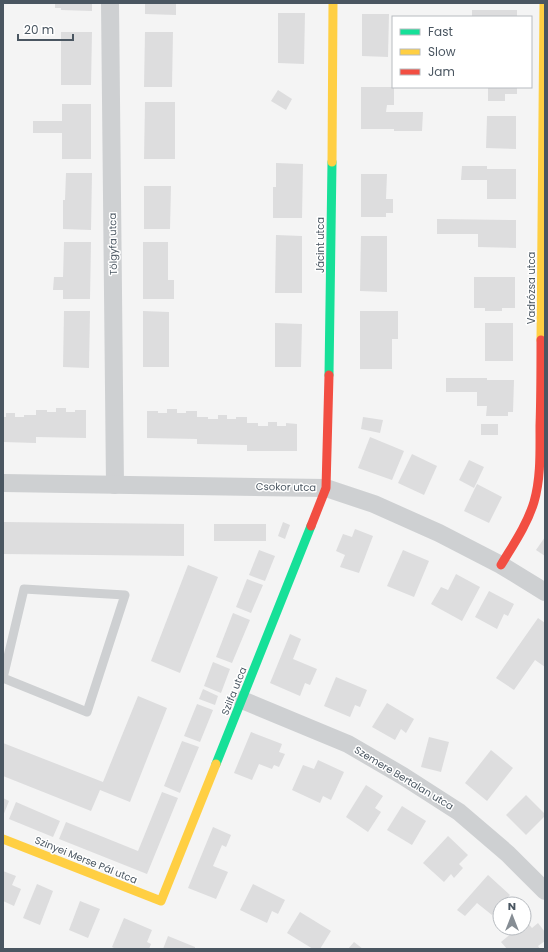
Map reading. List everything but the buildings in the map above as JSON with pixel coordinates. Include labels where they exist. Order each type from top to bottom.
[{"type":"street","name":"Tölgyfa utca","points":[[110,3],[115,485]]},
{"type":"street","name":"Jácint utca","points":[[326,488],[330,339],[333,3]]},
{"type":"street","name":"Vadrózsa utca","points":[[501,565],[527,519],[534,502],[539,480],[543,312],[544,3]]},
{"type":"street","name":"Csokor utca","points":[[3,483],[326,488],[374,504],[431,530],[501,565],[545,592]]},
{"type":"street","name":"Szilfa utca","points":[[161,901],[326,488]]},
{"type":"street","name":"Szemere Bertalan utca","points":[[242,700],[348,744],[403,776],[459,812],[508,854],[545,891]]},
{"type":"street","name":"Szinyei Merse Pál utca","points":[[3,839],[161,901]]},
{"type":"lane","points":[[24,589],[125,595],[87,712],[3,678],[24,589]]},
{"type":"traffic: fast","points":[[329,375],[332,162]]},
{"type":"traffic: fast","points":[[216,764],[311,526]]},
{"type":"traffic: slow","points":[[332,162],[333,3]]},
{"type":"traffic: slow","points":[[541,340],[544,3]]},
{"type":"traffic: slow","points":[[3,839],[161,901],[216,764]]},
{"type":"traffic: jam","points":[[501,565],[528,519],[536,493],[540,455],[541,340]]},
{"type":"traffic: jam","points":[[311,526],[326,488],[329,375]]}]
